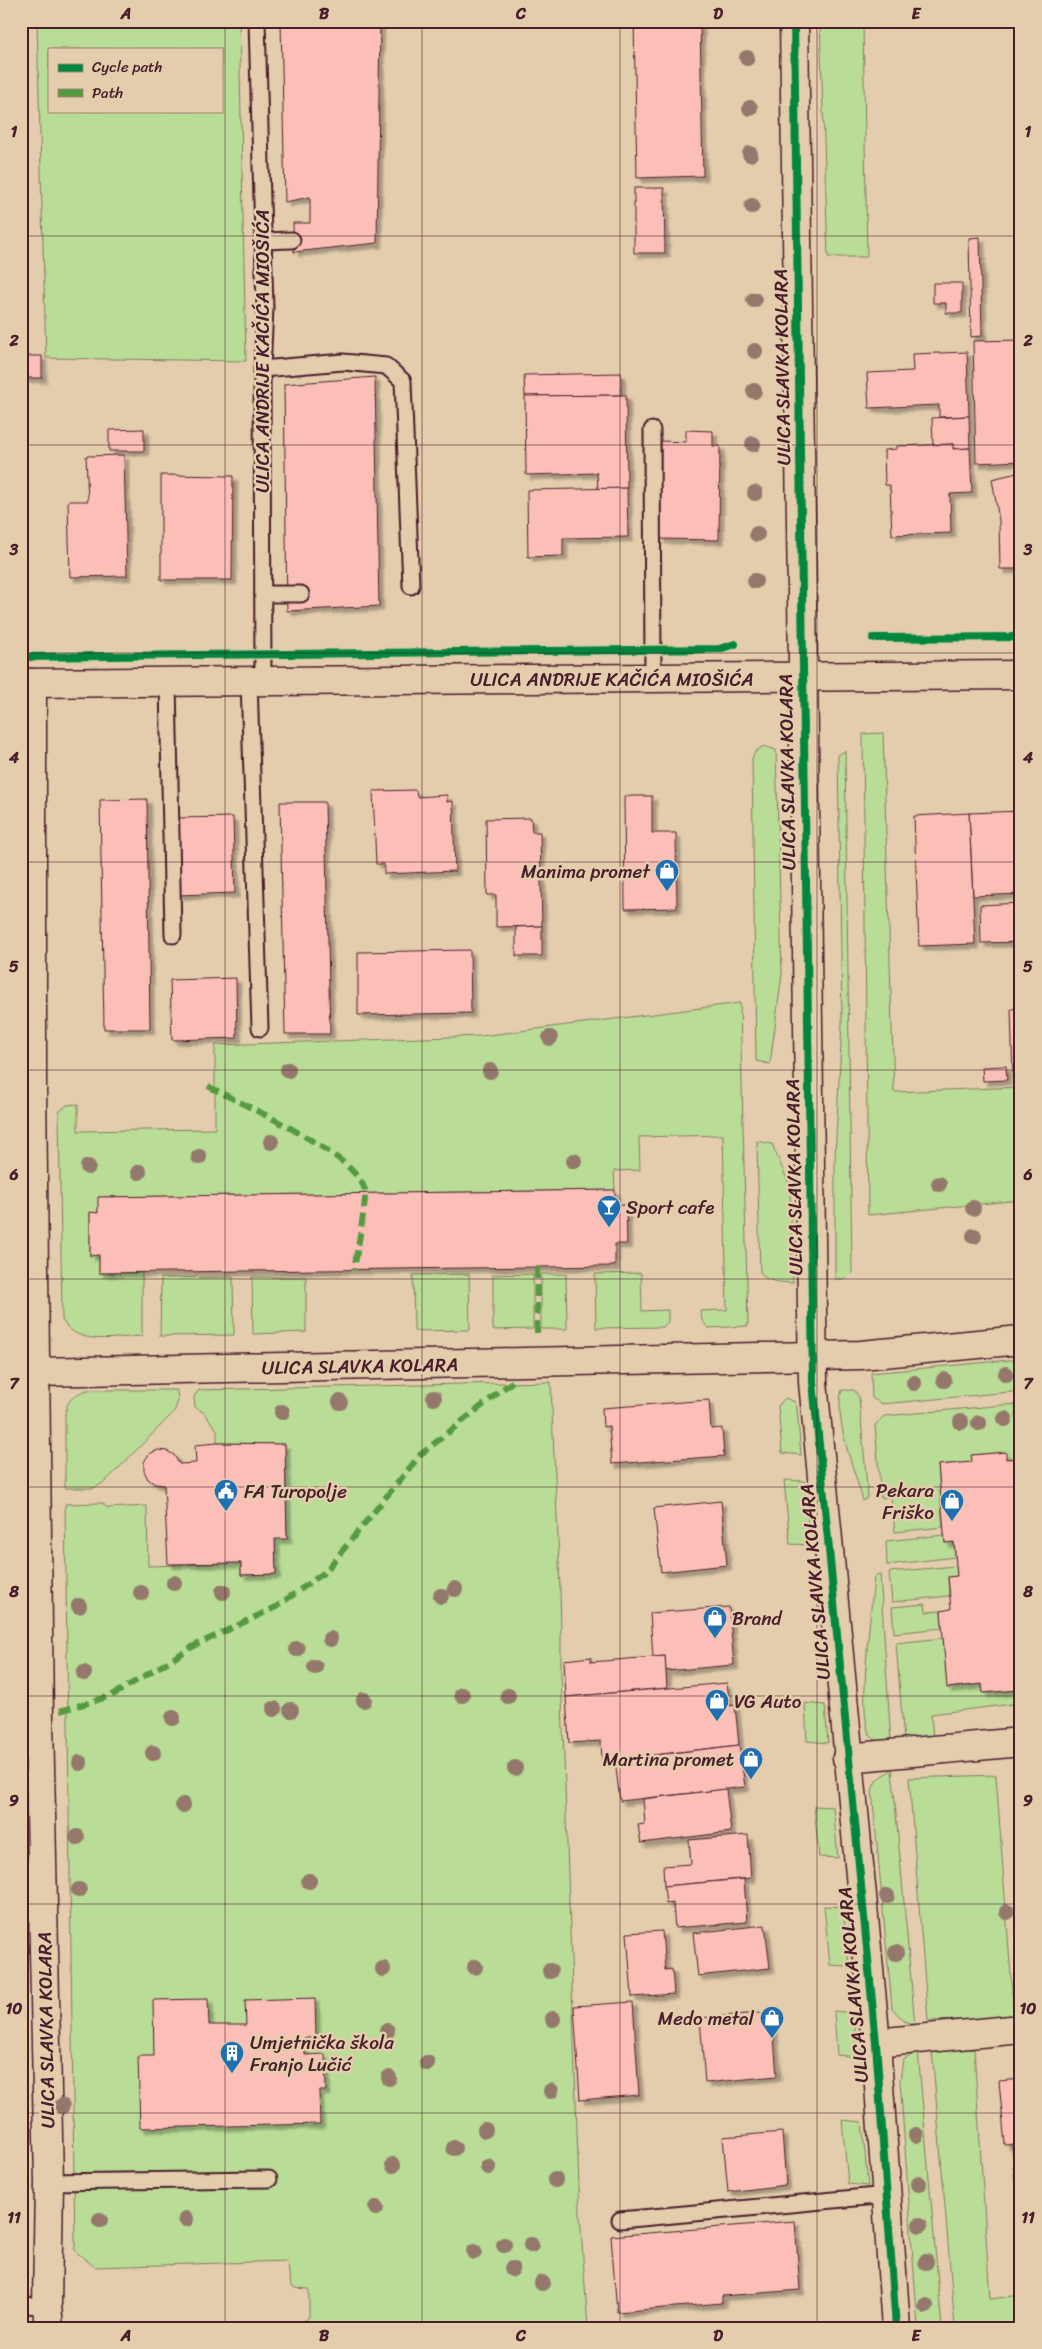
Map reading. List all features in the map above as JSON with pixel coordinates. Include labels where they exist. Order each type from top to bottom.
[{"type":"main road","name":"ULICA SLAVKA KOLARA","points":[[794,21],[813,1382],[847,1758],[876,2043],[896,2328]]},
{"type":"main road","name":"ULICA ANDRIJE KAČIĆA MIOŠIĆA","points":[[27,683],[1021,675]]},
{"type":"main road","name":"ULICA SLAVKA KOLARA","points":[[27,683],[32,1087],[28,1230],[36,1372],[39,1731],[49,2182],[39,2313]]},
{"type":"main road","name":"ULICA SLAVKA KOLARA","points":[[36,1372],[861,1355],[1021,1340]]},
{"type":"main road","points":[[847,1758],[1021,1742]]},
{"type":"main road","points":[[876,2043],[1021,2029]]},
{"type":"lane","name":"ULICA ANDRIJE KAČIĆA MIOŠIĆA","points":[[256,681],[263,594],[262,369],[265,308],[257,21]]},
{"type":"lane","points":[[263,241],[292,240]]},
{"type":"lane","points":[[262,369],[343,362],[386,366],[403,381],[411,586]]},
{"type":"lane","points":[[652,430],[653,679]]},
{"type":"lane","points":[[263,594],[301,594]]},
{"type":"lane","points":[[256,681],[260,1028]]},
{"type":"lane","points":[[168,682],[173,935]]},
{"type":"lane","points":[[49,2182],[269,2178]]},
{"type":"lane","points":[[620,2220],[887,2195]]},
{"type":"green space","points":[[37,21],[239,21],[246,361],[46,358]]},
{"type":"green space","points":[[820,21],[863,21],[867,257],[828,257]]},
{"type":"green space","points":[[883,733],[894,1092],[1021,1087],[1021,1200],[868,1215],[863,734]]},
{"type":"green space","points":[[764,746],[776,750],[782,974],[770,1064],[756,1061],[752,758],[756,751]]},
{"type":"green space","points":[[845,751],[852,1273],[846,1279],[835,1279],[835,1157],[842,1023],[838,755]]},
{"type":"green space","points":[[740,1003],[748,1326],[708,1328],[702,1320],[700,1311],[727,1310],[723,1135],[639,1137],[640,1170],[614,1171],[615,1190],[99,1197],[98,1213],[90,1213],[90,1255],[99,1255],[99,1273],[142,1273],[142,1336],[87,1337],[77,1334],[62,1320],[59,1112],[67,1105],[78,1104],[78,1131],[215,1129],[215,1045],[481,1036]]},
{"type":"green space","points":[[757,1141],[772,1144],[790,1186],[793,1283],[770,1280],[760,1272]]},
{"type":"green space","points":[[641,1273],[642,1311],[668,1310],[668,1322],[663,1327],[596,1328],[595,1274]]},
{"type":"green space","points":[[469,1274],[470,1330],[414,1331],[413,1275]]},
{"type":"green space","points":[[533,1274],[533,1329],[493,1330],[493,1275]]},
{"type":"green space","points":[[541,1274],[566,1274],[567,1329],[541,1329]]},
{"type":"green space","points":[[233,1277],[234,1335],[160,1336],[161,1278]]},
{"type":"green space","points":[[252,1277],[306,1277],[306,1332],[253,1334]]},
{"type":"green space","points":[[1021,1359],[1021,1391],[882,1404],[872,1398],[871,1373]]},
{"type":"green space","points":[[551,1382],[559,1563],[561,1672],[580,2216],[588,2328],[294,2328],[309,2317],[309,2289],[295,2288],[291,2285],[287,2261],[95,2267],[75,2251],[65,1504],[102,1503],[108,1508],[147,1506],[148,1566],[241,1563],[241,1575],[276,1574],[275,1539],[287,1538],[285,1444],[217,1443],[217,1430],[204,1413],[195,1407],[194,1397],[199,1390]]},
{"type":"green space","points":[[87,1390],[177,1390],[178,1401],[174,1412],[105,1482],[94,1488],[65,1488],[66,1409],[72,1398]]},
{"type":"green space","points":[[842,1390],[854,1390],[859,1397],[868,1497],[863,1501],[846,1446],[840,1416]]},
{"type":"green space","points":[[785,1398],[795,1402],[797,1408],[801,1455],[782,1453],[778,1406]]},
{"type":"green space","points":[[1015,1404],[1020,1458],[1006,1459],[1005,1452],[972,1455],[972,1462],[938,1465],[943,1527],[895,1532],[891,1497],[881,1498],[875,1425],[884,1416]]},
{"type":"green space","points":[[784,1480],[804,1481],[810,1545],[790,1544]]},
{"type":"green space","points":[[944,1535],[945,1543],[954,1542],[955,1557],[887,1565],[886,1541]]},
{"type":"green space","points":[[956,1566],[957,1576],[948,1577],[949,1596],[892,1602],[889,1572]]},
{"type":"green space","points":[[880,1573],[891,1743],[872,1737],[866,1723],[866,1659],[874,1577]]},
{"type":"green space","points":[[925,1604],[926,1612],[941,1611],[942,1628],[894,1633],[892,1607]]},
{"type":"green space","points":[[943,1638],[948,1688],[982,1684],[983,1693],[1018,1690],[1017,1681],[1021,1681],[1021,1703],[931,1714],[933,1739],[904,1742],[896,1643]]},
{"type":"green space","points":[[805,1703],[825,1705],[828,1743],[807,1741]]},
{"type":"green space","points":[[892,1769],[915,2025],[904,2021],[892,2008],[872,1790],[876,1781]]},
{"type":"green space","points":[[996,1775],[1014,2018],[928,2021],[909,1778]]},
{"type":"green space","points":[[814,1806],[833,1807],[838,1858],[819,1857]]},
{"type":"green space","points":[[824,1906],[843,1907],[849,1966],[830,1965]]},
{"type":"green space","points":[[834,2011],[854,2013],[857,2057],[837,2055]]},
{"type":"green space","points":[[974,2049],[990,2299],[1021,2295],[1021,2327],[955,2328],[932,2050]]},
{"type":"green space","points":[[918,2051],[942,2328],[918,2328],[900,2080],[903,2060]]},
{"type":"green space","points":[[842,2120],[862,2122],[868,2186],[848,2184]]},
{"type":"building","points":[[281,21],[380,21],[377,243],[294,252],[293,223],[310,223],[310,197],[285,202]]},
{"type":"building","points":[[634,21],[700,21],[703,176],[637,178]]},
{"type":"building","points":[[634,188],[664,188],[665,253],[634,253]]},
{"type":"building","points":[[980,237],[982,336],[971,337],[969,238]]},
{"type":"building","points":[[933,283],[962,283],[962,313],[946,313],[946,303],[933,303]]},
{"type":"building","points":[[1021,340],[1021,461],[976,463],[973,341]]},
{"type":"building","points":[[967,352],[969,416],[939,417],[939,405],[869,408],[867,373],[913,371],[912,354]]},
{"type":"building","points":[[21,356],[42,356],[42,378],[21,378]]},
{"type":"building","points":[[621,373],[621,395],[525,396],[524,375]]},
{"type":"building","points":[[375,377],[379,606],[287,611],[284,384]]},
{"type":"building","points":[[626,395],[627,488],[598,489],[597,473],[526,475],[525,396]]},
{"type":"building","points":[[969,416],[970,448],[953,449],[953,444],[933,445],[932,418]]},
{"type":"building","points":[[144,429],[144,451],[109,451],[109,430]]},
{"type":"building","points":[[686,430],[713,431],[713,446],[720,446],[719,540],[660,539],[661,441],[686,442]]},
{"type":"building","points":[[953,444],[953,449],[970,448],[972,493],[950,494],[951,533],[892,535],[890,485],[885,485],[884,450],[897,449],[897,446]]},
{"type":"building","points":[[124,455],[127,576],[70,577],[68,501],[88,501],[86,456]]},
{"type":"building","points":[[1021,472],[1021,569],[1000,569],[999,520],[992,479]]},
{"type":"building","points":[[161,475],[233,476],[232,580],[161,580]]},
{"type":"building","points":[[627,488],[628,537],[563,538],[563,556],[528,557],[527,490]]},
{"type":"building","points":[[416,790],[417,797],[447,795],[447,802],[453,801],[455,871],[384,874],[384,864],[376,864],[373,791]]},
{"type":"building","points":[[624,796],[652,796],[652,833],[676,833],[677,908],[625,909]]},
{"type":"building","points":[[147,799],[150,1029],[104,1029],[100,800]]},
{"type":"building","points":[[280,802],[325,802],[330,1034],[285,1034]]},
{"type":"building","points":[[1021,811],[1021,894],[973,896],[969,813]]},
{"type":"building","points":[[969,813],[975,944],[919,946],[914,816]]},
{"type":"building","points":[[233,817],[235,893],[177,895],[175,818]]},
{"type":"building","points":[[531,818],[532,832],[540,832],[542,926],[496,927],[496,895],[487,895],[486,819]]},
{"type":"building","points":[[1020,903],[1021,942],[981,943],[980,905]]},
{"type":"building","points":[[542,926],[542,956],[516,956],[516,927]]},
{"type":"building","points":[[470,950],[471,1013],[358,1015],[358,952]]},
{"type":"building","points":[[236,978],[237,1038],[172,1040],[170,980]]},
{"type":"building","points":[[1021,1008],[1021,1079],[1013,1079],[1011,1009]]},
{"type":"building","points":[[1006,1066],[1007,1080],[983,1081],[982,1067]]},
{"type":"building","points":[[615,1190],[615,1205],[626,1205],[627,1244],[615,1244],[615,1266],[99,1273],[99,1255],[90,1256],[90,1212],[98,1213],[98,1197]]},
{"type":"building","points":[[709,1400],[711,1429],[722,1428],[724,1456],[612,1464],[609,1426],[603,1427],[602,1408]]},
{"type":"building","name":"FA Turopolje","points":[[217,1443],[285,1444],[287,1539],[275,1539],[276,1574],[241,1575],[241,1563],[168,1564],[164,1485],[155,1484],[148,1479],[144,1471],[144,1462],[149,1454],[158,1450],[167,1451],[174,1455],[179,1464],[196,1463],[195,1445]]},
{"type":"building","points":[[1006,1452],[1006,1459],[1021,1458],[1021,1681],[1017,1681],[1018,1690],[983,1693],[982,1684],[947,1688],[941,1611],[951,1609],[948,1577],[957,1576],[954,1542],[945,1543],[938,1465],[972,1462],[971,1455]]},
{"type":"building","points":[[721,1501],[727,1565],[661,1572],[654,1508]]},
{"type":"building","points":[[729,1607],[734,1665],[666,1671],[665,1656],[653,1657],[650,1613]]},
{"type":"building","points":[[665,1656],[667,1688],[566,1697],[564,1660],[591,1657],[591,1662]]},
{"type":"building","points":[[727,1683],[730,1706],[735,1705],[739,1745],[602,1761],[601,1741],[569,1743],[566,1697]]},
{"type":"building","points":[[739,1745],[745,1787],[620,1801],[615,1760]]},
{"type":"building","points":[[726,1789],[731,1832],[641,1843],[638,1825],[645,1824],[643,1799]]},
{"type":"building","points":[[1015,1802],[1021,1802],[1021,1864],[1019,1864]]},
{"type":"building","points":[[748,1835],[751,1878],[664,1886],[663,1866],[691,1864],[689,1840]]},
{"type":"building","points":[[744,1879],[747,1922],[675,1928],[673,1903],[666,1904],[664,1886]]},
{"type":"building","points":[[765,1925],[770,1968],[698,1976],[693,1933]]},
{"type":"building","points":[[662,1931],[665,1970],[672,1969],[674,1994],[632,1997],[627,1933]]},
{"type":"building","name":"Umjetnička škola Franjo Lučić","points":[[315,1998],[316,2038],[304,2038],[305,2055],[325,2054],[326,2091],[319,2091],[320,2124],[140,2128],[138,2056],[154,2056],[153,2000],[208,1999],[209,2025],[246,2025],[245,2000]]},
{"type":"building","points":[[633,2002],[639,2095],[580,2100],[574,2006]]},
{"type":"building","points":[[772,2012],[777,2076],[705,2083],[700,2018]]},
{"type":"building","points":[[1021,2079],[1021,2144],[1005,2145],[999,2081]]},
{"type":"building","points":[[782,2132],[786,2185],[728,2192],[723,2137]]},
{"type":"building","points":[[1012,2144],[1021,2144],[1021,2181],[1015,2181]]},
{"type":"building","points":[[795,2221],[800,2290],[722,2296],[722,2303],[617,2312],[611,2236]]},
{"type":"marked path","points":[[208,1086],[296,1131],[341,1161],[357,1175],[365,1190],[365,1196],[354,1270]]},
{"type":"marked path","points":[[537,1267],[537,1334]]},
{"type":"marked path","points":[[60,1711],[111,1696],[194,1646],[276,1607],[325,1572],[421,1454],[517,1378]]},
{"type":"cycle path","points":[[794,21],[813,1382],[876,2043],[896,2328]]},
{"type":"cycle path","points":[[873,638],[1021,637]]},
{"type":"cycle path","points":[[21,657],[719,649],[735,644]]},
{"type":"place","name":"Manima promet","points":[[667,892]]},
{"type":"place","name":"Sport cafe","points":[[609,1228]]},
{"type":"place","name":"FA Turopolje","points":[[226,1512]]},
{"type":"place","name":"Pekara Friško","points":[[952,1522]]},
{"type":"place","name":"Brand","points":[[715,1639]]},
{"type":"place","name":"VG Auto","points":[[717,1722]]},
{"type":"place","name":"Martina promet","points":[[751,1780]]},
{"type":"place","name":"Medo metal","points":[[772,2039]]},
{"type":"place","name":"Umjetnička škola Franjo Lučić","points":[[232,2074]]}]
